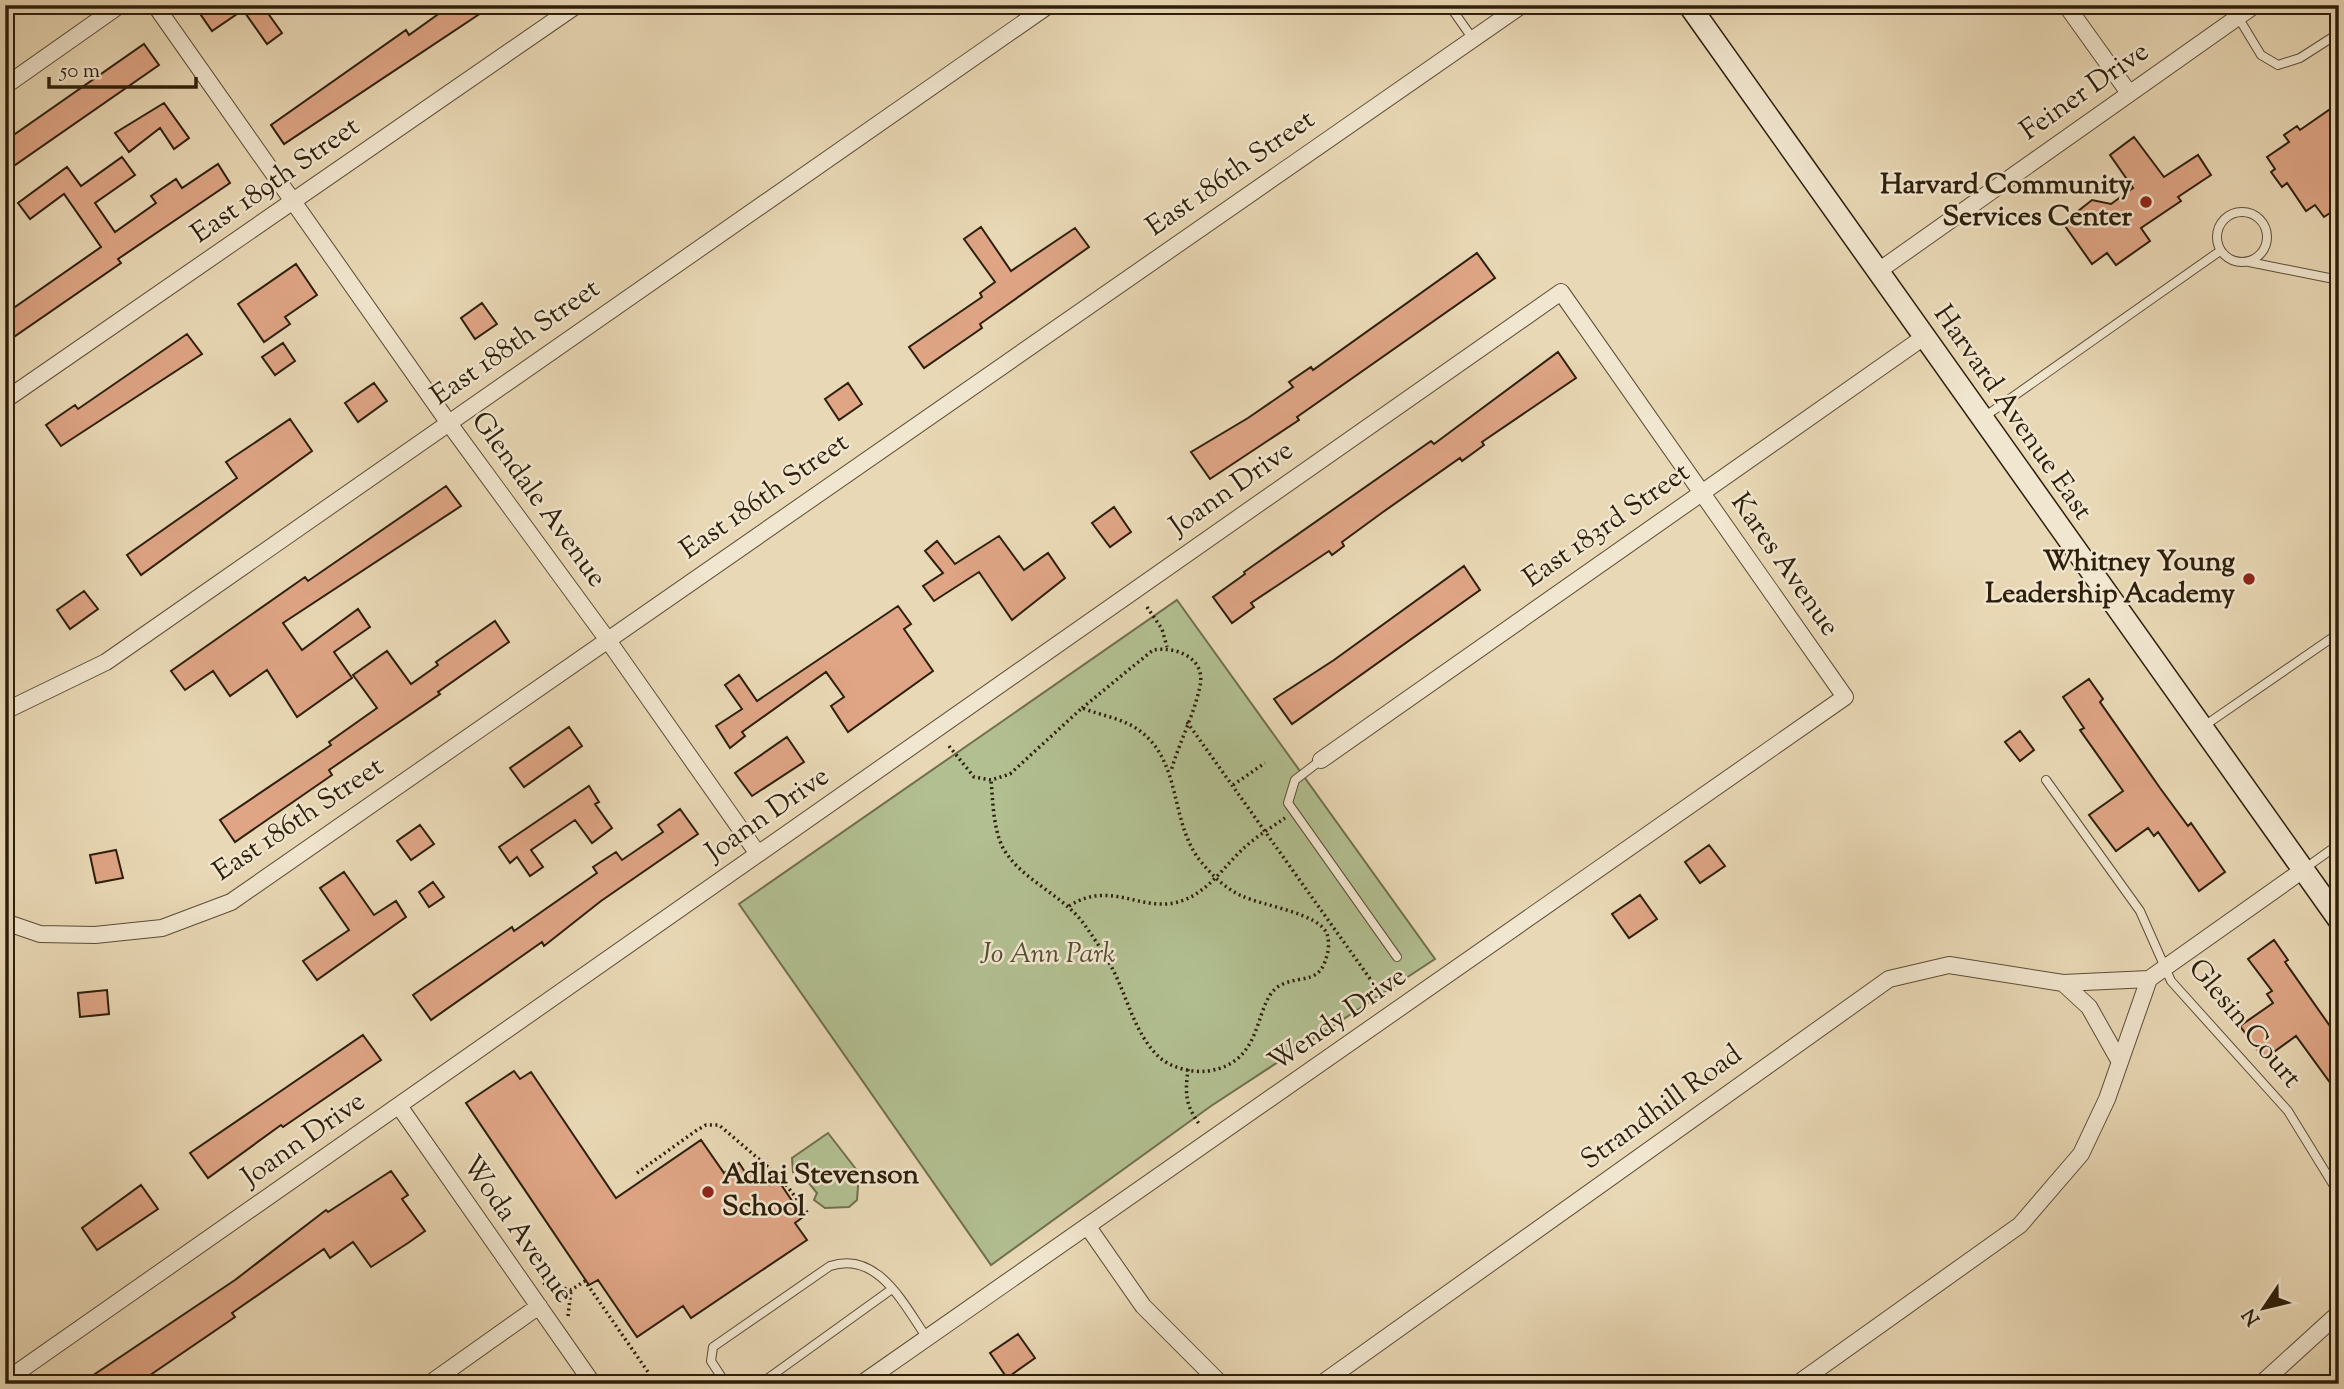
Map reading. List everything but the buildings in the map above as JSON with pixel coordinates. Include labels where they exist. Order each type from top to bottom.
[{"type":"main road","name":"Harvard Avenue East","points":[[1689,5],[2339,920]]},
{"type":"street","points":[[5,86],[120,5]]},
{"type":"street","name":"Glendale Avenue","points":[[155,5],[448,422],[607,639],[758,854]]},
{"type":"street","name":"East 189th Street","points":[[5,400],[577,5]]},
{"type":"street","name":"East 188th Street","points":[[5,711],[106,662],[1049,5]]},
{"type":"street","name":"East 186th Street","points":[[5,922],[40,934],[95,935],[162,928],[231,902],[1522,5]]},
{"type":"street","points":[[2066,5],[2129,93]]},
{"type":"street","name":"Feiner Drive","points":[[1877,272],[2255,5]]},
{"type":"street","name":"Kares Avenue","points":[[1561,292],[1844,697]]},
{"type":"street","name":"Joann Drive","points":[[5,1381],[1561,292]]},
{"type":"street","name":"East 183rd Street","points":[[1321,760],[1924,337]]},
{"type":"street","name":"Wendy Drive","points":[[861,1384],[1844,697]]},
{"type":"street","points":[[1797,1384],[2020,1225],[2081,1154],[2107,1099],[2149,979],[2303,870]]},
{"type":"street","name":"Strandhill Road","points":[[1321,1384],[1889,979],[1949,965],[2063,983],[2149,979]]},
{"type":"street","points":[[2063,983],[2089,1007],[2120,1062]]},
{"type":"street","name":"Woda Avenue","points":[[399,1106],[593,1384]]},
{"type":"street","points":[[1088,1227],[1143,1306],[1221,1384]]},
{"type":"street","points":[[429,1384],[539,1307]]},
{"type":"street","points":[[2261,1384],[2339,1313]]},
{"type":"lane","points":[[1449,5],[1473,39]]},
{"type":"lane","points":[[2238,17],[2261,55],[2278,65],[2300,58],[2339,33]]},
{"type":"lane","points":[[2249,262],[2262,253],[2267,238],[2262,222],[2248,213],[2231,214],[2219,226],[2217,243],[2220,251],[2232,261],[2339,280]]},
{"type":"lane","points":[[1981,419],[2220,251]]},
{"type":"lane","points":[[2202,727],[2339,634]]},
{"type":"lane","points":[[1321,760],[1295,780],[1288,803],[1397,957]]},
{"type":"lane","name":"Glesin Court","points":[[2046,780],[2140,911],[2171,981],[2288,1111],[2339,1194]]},
{"type":"lane","points":[[2303,870],[2339,844]]},
{"type":"lane","points":[[726,1384],[711,1361],[713,1347],[830,1266],[841,1262],[862,1266],[881,1274],[927,1338]]},
{"type":"lane","points":[[760,1384],[892,1290]]},
{"type":"path","points":[[1147,607],[1162,629],[1167,648]]},
{"type":"path","points":[[949,746],[974,777],[991,780],[1010,774],[1082,708],[1153,650],[1167,648],[1188,655],[1199,669],[1201,685],[1170,773]]},
{"type":"path","points":[[991,780],[997,833],[1004,849],[1022,869],[1069,906],[1113,969],[1145,1041],[1161,1059],[1177,1068],[1206,1071],[1226,1067],[1242,1054],[1255,1038],[1270,994],[1282,984],[1308,979],[1322,970],[1328,953],[1328,936],[1323,928],[1295,912],[1269,907],[1240,895],[1215,879],[1198,858],[1184,833],[1170,773],[1154,744],[1122,721],[1082,708]]},
{"type":"path","points":[[1187,722],[1383,997]]},
{"type":"path","points":[[1233,785],[1265,763]]},
{"type":"path","points":[[1069,906],[1083,897],[1106,893],[1151,904],[1184,900],[1215,879],[1246,846],[1286,818]]},
{"type":"path","points":[[1188,1069],[1185,1095],[1188,1109],[1200,1125]]},
{"type":"path","points":[[637,1174],[697,1130],[706,1125],[719,1125],[781,1178],[809,1215]]},
{"type":"path","points":[[538,1281],[571,1290],[585,1281],[648,1372],[653,1384]]},
{"type":"path","points":[[567,1322],[571,1290]]},
{"type":"green space","name":"Jo Ann Park","points":[[1177,600],[1435,959],[1211,1106],[991,1265],[739,904]]},
{"type":"green space","points":[[828,1133],[859,1173],[857,1200],[849,1207],[825,1208],[814,1200],[817,1193],[799,1171],[793,1172],[792,1158]]},
{"type":"place","name":"Harvard Community Services Center","points":[[2146,202]]},
{"type":"place","name":"Whitney Young Leadership Academy","points":[[2249,579]]},
{"type":"place","name":"Adlai Stevenson School","points":[[708,1192]]}]
